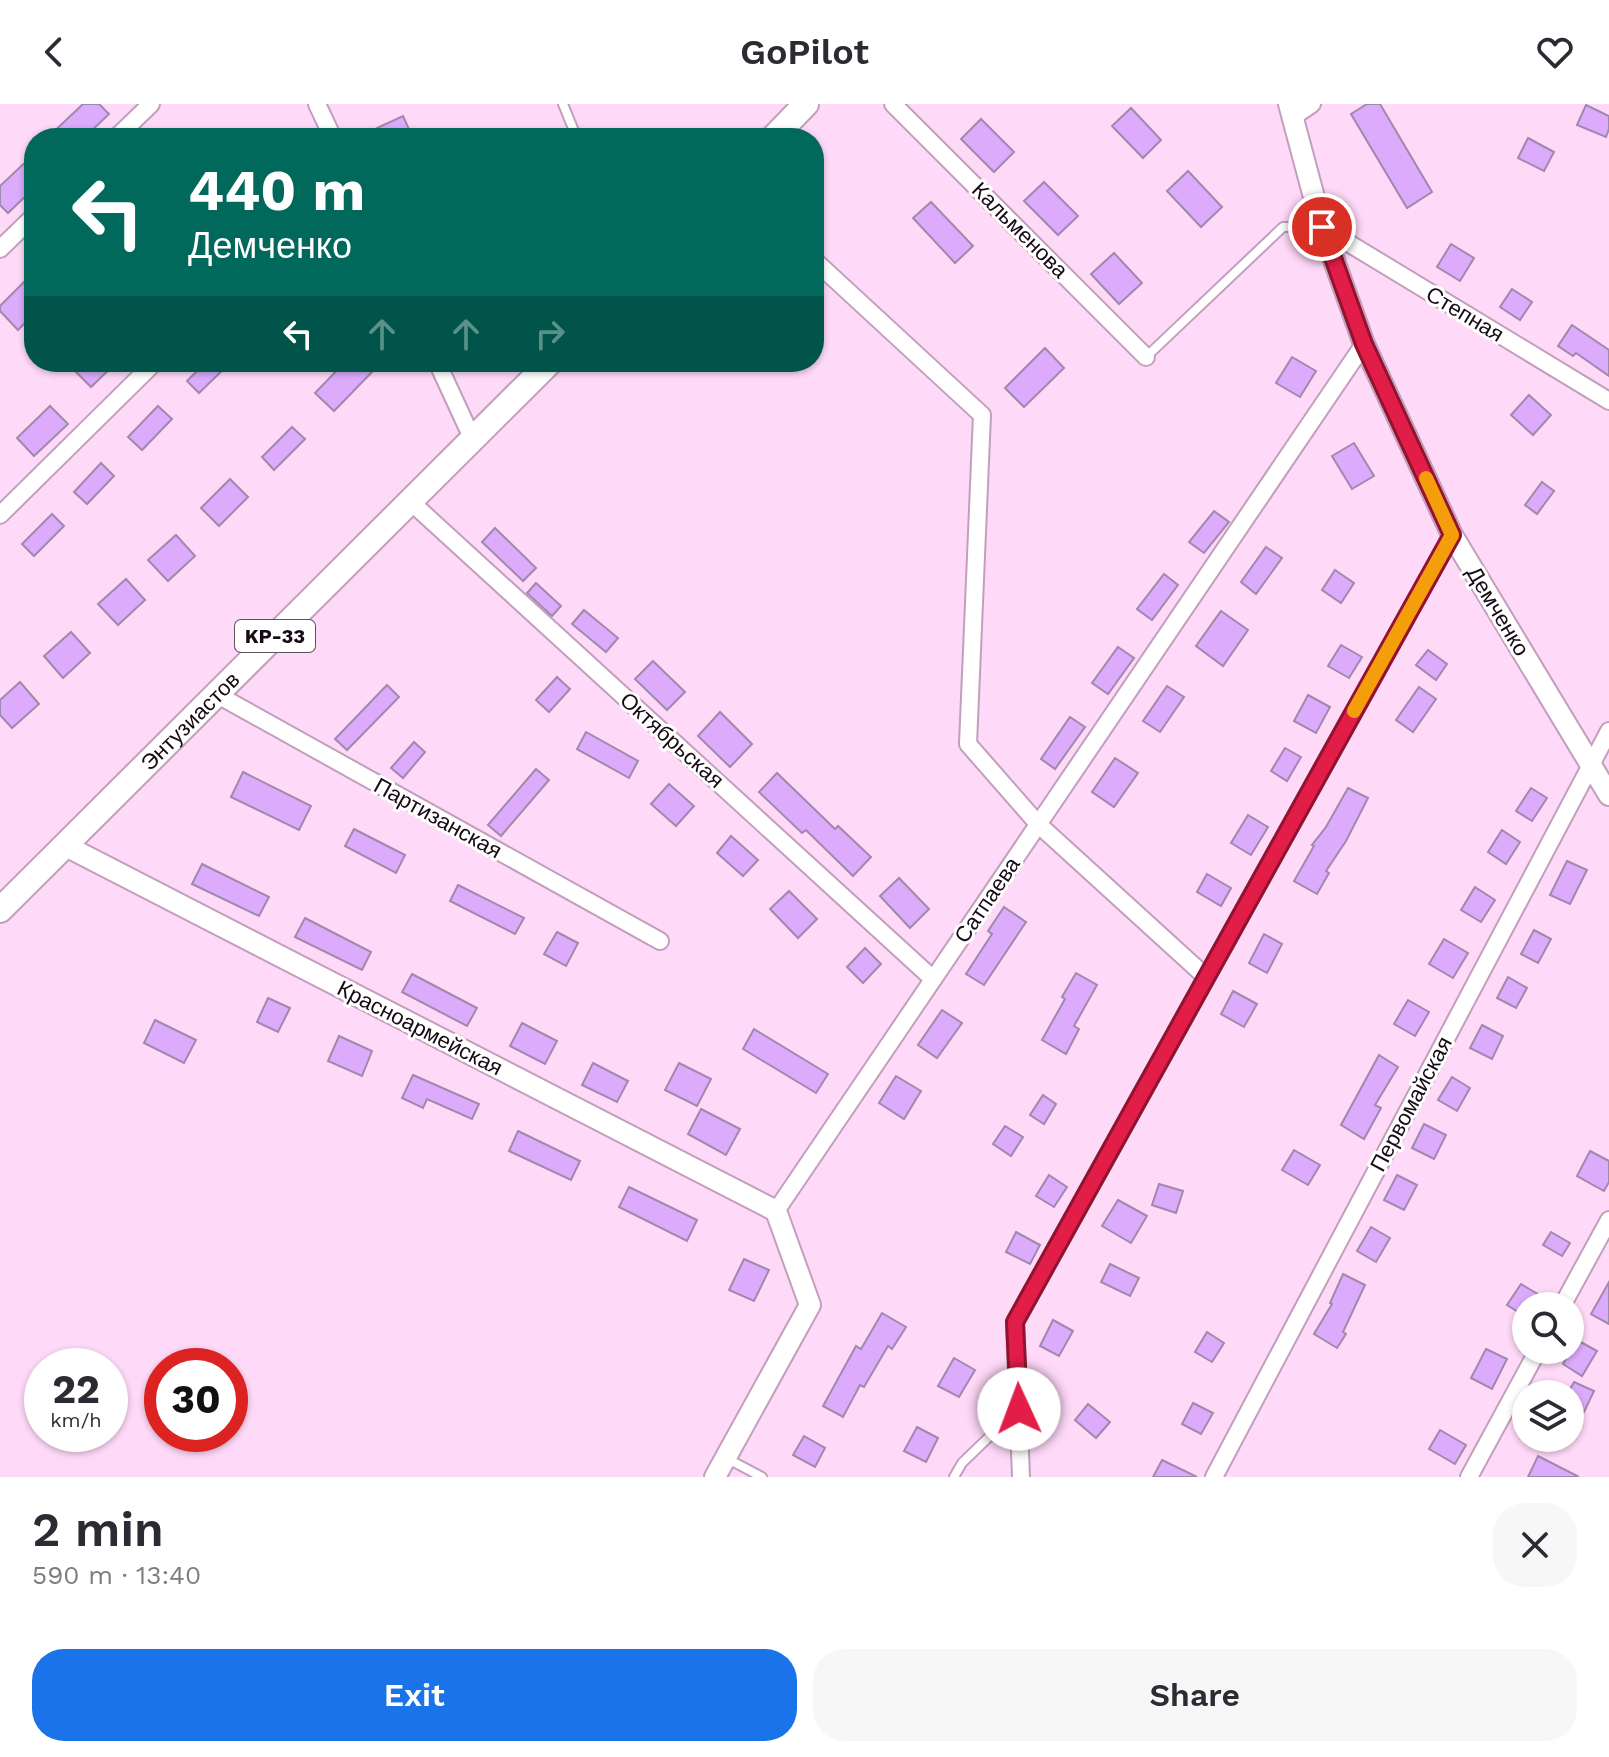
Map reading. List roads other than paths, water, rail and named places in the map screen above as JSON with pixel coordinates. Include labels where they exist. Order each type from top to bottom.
[{"type":"main road","points":[[783,128],[806,104]]},
{"type":"main road","name":"Энтузиастов","points":[[2,905],[540,372]]},
{"type":"street","points":[[126,128],[151,104]]},
{"type":"street","points":[[317,104],[328,128]]},
{"type":"street","name":"Кальменова","points":[[893,104],[1146,357]]},
{"type":"street","points":[[1291,110],[1312,104]]},
{"type":"street","name":"Демченко","points":[[1291,110],[1322,227],[1364,344],[1452,535],[1609,795]]},
{"type":"street","points":[[0,249],[24,226]]},
{"type":"street","name":"Степная","points":[[1322,227],[1609,401]]},
{"type":"street","points":[[824,269],[982,415],[968,744],[1038,824],[1206,977]]},
{"type":"street","name":"Сатпаева","points":[[776,1211],[1364,344]]},
{"type":"street","points":[[0,515],[145,372]]},
{"type":"street","points":[[442,372],[473,440]]},
{"type":"street","name":"Октябрьская","points":[[411,502],[933,979]]},
{"type":"street","points":[[1021,1477],[1015,1322],[1452,535]]},
{"type":"street","name":"Партизанская","points":[[216,694],[660,941]]},
{"type":"street","name":"Первомайская","points":[[1214,1477],[1609,731]]},
{"type":"street","name":"Красноармейская","points":[[64,845],[776,1211]]},
{"type":"street","points":[[715,1477],[810,1305],[776,1211]]},
{"type":"street","points":[[1570,1292],[1609,1220]]},
{"type":"street","points":[[1469,1477],[1530,1364]]},
{"type":"lane","points":[[563,104],[573,128]]},
{"type":"lane","points":[[1146,357],[1283,227],[1322,227]]},
{"type":"lane","points":[[954,1477],[962,1463],[1019,1409]]},
{"type":"lane","points":[[726,1458],[762,1477]]}]
